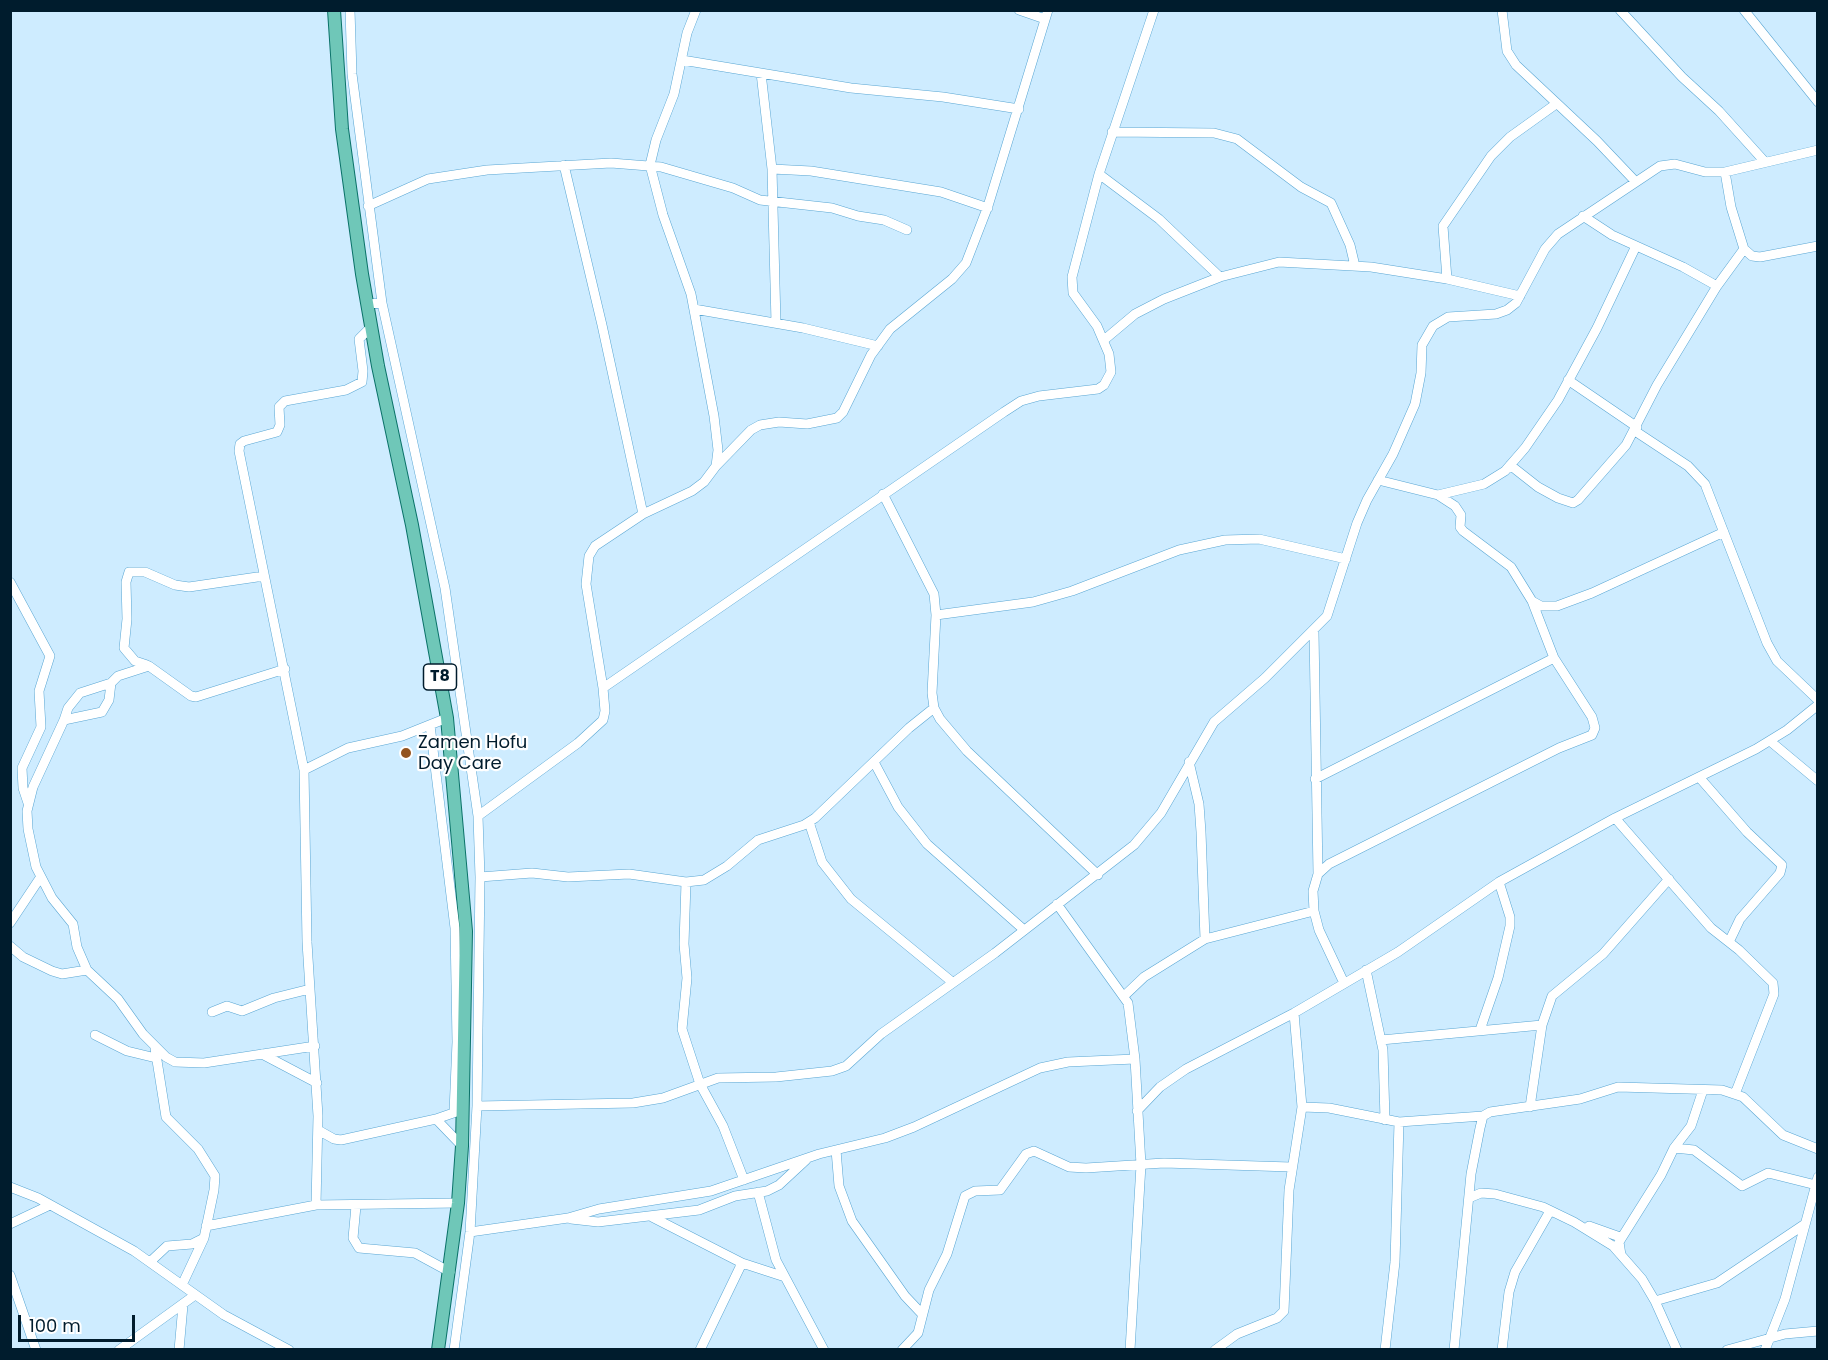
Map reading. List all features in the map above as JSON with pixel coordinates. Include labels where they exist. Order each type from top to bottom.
[{"type":"main road","name":"T8","points":[[334,10],[342,129],[367,304],[412,525],[447,718],[466,931],[459,1111],[462,1146],[450,1272],[438,1350]]},
{"type":"street","points":[[350,10],[352,74],[382,303],[445,588],[478,816],[480,877],[477,1106],[470,1232],[454,1350]]},
{"type":"street","points":[[696,10],[687,33],[674,94],[656,140],[650,165],[659,204],[694,309],[714,416],[718,450],[716,466]]},
{"type":"street","points":[[478,816],[595,730],[603,720],[605,711],[603,688],[588,609],[586,584],[589,556],[595,546],[643,514],[692,491],[704,482],[716,466],[751,430],[760,425],[779,422],[807,424],[837,418],[843,412],[878,346],[890,329],[952,279],[966,263],[988,208],[1046,15],[1019,10]]},
{"type":"street","points":[[603,688],[976,429],[1021,401],[1039,396],[1098,389],[1104,385],[1111,372],[1104,340],[1097,326],[1077,299],[1072,286],[1099,174],[1154,10]]},
{"type":"street","points":[[1502,10],[1508,51],[1516,65],[1635,181]]},
{"type":"street","points":[[1620,10],[1674,69],[1719,111],[1765,162]]},
{"type":"street","points":[[1744,10],[1818,102]]},
{"type":"street","points":[[682,60],[850,88],[943,97],[1019,109]]},
{"type":"street","points":[[761,73],[772,169],[776,323]]},
{"type":"street","points":[[1447,279],[1443,226],[1491,156],[1510,137],[1557,104]]},
{"type":"street","points":[[1112,132],[1214,133],[1237,139],[1302,187],[1331,203],[1350,245],[1355,266]]},
{"type":"street","points":[[477,1106],[633,1103],[663,1098],[718,1078],[776,1077],[832,1071],[846,1066],[880,1034],[951,981],[995,953],[1023,929],[1098,875],[1146,832],[1161,813],[1214,722],[1314,632],[1327,616],[1357,523],[1378,480],[1394,454],[1415,404],[1426,334],[1433,326],[1448,317],[1496,314],[1508,310],[1520,296],[1545,249],[1558,234],[1635,181],[1666,164],[1705,172],[1725,171],[1818,150]]},
{"type":"street","points":[[368,206],[423,180],[487,170],[611,163],[650,165],[773,202],[832,208],[858,216],[884,220],[907,230]]},
{"type":"street","points":[[564,165],[643,514]]},
{"type":"street","points":[[772,169],[811,171],[941,192],[988,208]]},
{"type":"street","points":[[1725,171],[1731,207],[1744,249],[1752,256],[1760,257],[1818,246]]},
{"type":"street","points":[[1099,174],[1159,219],[1220,278]]},
{"type":"street","points":[[1583,216],[1601,229],[1717,286]]},
{"type":"street","points":[[1438,495],[1484,484],[1510,465],[1558,400],[1597,328],[1636,246]]},
{"type":"street","points":[[1510,465],[1538,487],[1573,503],[1617,458],[1636,429],[1657,385],[1717,286],[1744,249]]},
{"type":"street","points":[[1104,340],[1135,314],[1220,278],[1278,262],[1355,266],[1447,279],[1520,296]]},
{"type":"street","points":[[367,304],[382,303]]},
{"type":"street","points":[[694,309],[776,323],[878,346]]},
{"type":"street","points":[[316,1205],[317,1083],[310,989],[304,770],[294,734],[285,669],[239,453],[240,444],[256,436],[277,432],[280,425],[279,407],[285,401],[346,390],[362,382],[359,339],[371,327]]},
{"type":"street","points":[[1568,380],[1688,466],[1701,478],[1758,622],[1777,661],[1818,700]]},
{"type":"street","points":[[1318,874],[1329,864],[1559,748],[1592,735],[1595,728],[1592,717],[1554,658],[1532,601],[1511,567],[1463,531],[1459,510],[1438,495],[1378,480]]},
{"type":"street","points":[[883,494],[929,580],[936,615],[933,668],[934,708],[967,751],[1098,875]]},
{"type":"street","points":[[1532,601],[1541,606],[1557,606],[1724,532]]},
{"type":"street","points":[[936,615],[1043,599],[1113,577],[1179,550],[1225,540],[1259,539],[1346,559]]},
{"type":"street","points":[[264,576],[189,587],[175,585],[145,572],[129,572],[126,582],[127,619],[124,648],[135,661],[149,666],[190,696],[285,669]]},
{"type":"street","points":[[10,582],[50,656],[39,691],[41,727],[22,768],[32,856],[40,878],[73,924],[77,947],[87,970],[118,999],[156,1053],[166,1117],[198,1149],[213,1171],[214,1190],[204,1238],[182,1285]]},
{"type":"street","points":[[1314,632],[1318,874],[1313,891],[1314,911],[1319,930],[1344,983]]},
{"type":"street","points":[[1315,779],[1554,658]]},
{"type":"street","points":[[28,805],[33,787],[68,708],[80,693],[111,683],[118,676],[133,670],[149,666]]},
{"type":"street","points":[[64,720],[102,712],[109,700],[111,683]]},
{"type":"street","points":[[1137,1111],[1160,1087],[1186,1069],[1294,1013],[1422,937],[1498,882],[1615,818],[1770,741],[1818,705]]},
{"type":"street","points":[[480,877],[532,873],[568,878],[629,874],[696,882],[712,876],[758,840],[809,822],[831,805],[874,762],[934,708]]},
{"type":"street","points":[[304,770],[348,748],[402,736],[447,718]]},
{"type":"street","points":[[317,1152],[334,1139],[436,1119],[459,1111],[455,928],[430,725]]},
{"type":"street","points":[[1770,741],[1818,782]]},
{"type":"street","points":[[874,762],[898,807],[919,836],[1023,929]]},
{"type":"street","points":[[1189,762],[1199,804],[1205,939]]},
{"type":"street","points":[[1699,777],[1747,832],[1782,865],[1780,873],[1740,919],[1728,942]]},
{"type":"street","points":[[1615,818],[1711,928],[1769,978],[1775,988],[1735,1094]]},
{"type":"street","points":[[809,822],[822,862],[851,899],[951,981]]},
{"type":"street","points":[[10,922],[40,878]]},
{"type":"street","points":[[1530,1107],[1542,1025],[1552,996],[1603,954],[1669,879]]},
{"type":"street","points":[[686,882],[684,944],[687,978],[681,1018],[686,1043],[700,1084],[723,1126],[744,1180]]},
{"type":"street","points":[[1480,1029],[1498,978],[1510,926],[1510,918],[1498,882]]},
{"type":"street","points":[[1057,904],[1128,1003],[1135,1059],[1142,1165],[1130,1350]]},
{"type":"street","points":[[1124,996],[1144,977],[1205,939],[1314,911]]},
{"type":"street","points":[[10,946],[23,957],[52,971],[62,974],[87,970]]},
{"type":"street","points":[[1366,970],[1381,1040],[1386,1088],[1385,1120]]},
{"type":"street","points":[[212,1012],[227,1006],[242,1011],[285,994],[310,989]]},
{"type":"street","points":[[1215,1350],[1237,1334],[1276,1318],[1284,1311],[1291,1167],[1302,1107],[1294,1013]]},
{"type":"street","points":[[1381,1040],[1542,1025]]},
{"type":"street","points":[[95,1035],[127,1051],[156,1053],[175,1062],[188,1064],[315,1046]]},
{"type":"street","points":[[262,1054],[317,1083]]},
{"type":"street","points":[[470,1232],[568,1218],[599,1209],[711,1191],[836,1149],[885,1138],[914,1127],[1040,1068],[1068,1062],[1135,1059]]},
{"type":"street","points":[[1302,1107],[1329,1108],[1399,1122],[1483,1116],[1495,1111],[1580,1099],[1618,1087],[1674,1087],[1735,1094],[1751,1103],[1783,1136],[1818,1149]]},
{"type":"street","points":[[1621,1255],[1620,1237],[1661,1174],[1674,1148],[1691,1126],[1703,1090]]},
{"type":"street","points":[[1454,1350],[1470,1182],[1483,1116]]},
{"type":"street","points":[[436,1119],[462,1146]]},
{"type":"street","points":[[1385,1350],[1395,1262],[1399,1122]]},
{"type":"street","points":[[318,1130],[334,1139]]},
{"type":"street","points":[[1674,1148],[1694,1150],[1742,1186],[1768,1173],[1817,1179],[1785,1299],[1765,1350]]},
{"type":"street","points":[[836,1149],[839,1186],[852,1221],[905,1296],[922,1314]]},
{"type":"street","points":[[902,1350],[918,1332],[928,1290],[947,1254],[962,1201],[968,1193],[1000,1190],[1026,1154],[1034,1151],[1074,1168],[1221,1164],[1291,1167]]},
{"type":"street","points":[[568,1218],[598,1222],[699,1210],[735,1196],[779,1185],[807,1158]]},
{"type":"street","points":[[1470,1182],[1481,1193]]},
{"type":"street","points":[[10,1187],[50,1205],[151,1261],[224,1315],[289,1350]]},
{"type":"street","points":[[758,1192],[771,1248],[782,1276],[824,1350]]},
{"type":"street","points":[[1469,1198],[1481,1193],[1526,1201],[1574,1222],[1620,1237]]},
{"type":"street","points":[[206,1226],[316,1205],[458,1203]]},
{"type":"street","points":[[10,1224],[50,1205]]},
{"type":"street","points":[[356,1206],[353,1238],[359,1248],[415,1253],[450,1272]]},
{"type":"street","points":[[1502,1350],[1509,1292],[1515,1272],[1550,1211]]},
{"type":"street","points":[[650,1216],[680,1229],[742,1263],[782,1276]]},
{"type":"street","points":[[1574,1222],[1613,1246],[1642,1279],[1677,1350]]},
{"type":"street","points":[[1654,1301],[1717,1283],[1805,1224]]},
{"type":"street","points":[[151,1261],[167,1246],[192,1244],[204,1238]]},
{"type":"street","points":[[700,1350],[742,1263]]},
{"type":"street","points":[[10,1275],[36,1350]]},
{"type":"street","points":[[119,1350],[195,1295]]},
{"type":"street","points":[[179,1350],[183,1305]]},
{"type":"street","points":[[1727,1350],[1770,1338],[1818,1330]]},
{"type":"place","name":"Zamen Hofu Day Care","points":[[406,753]]}]
